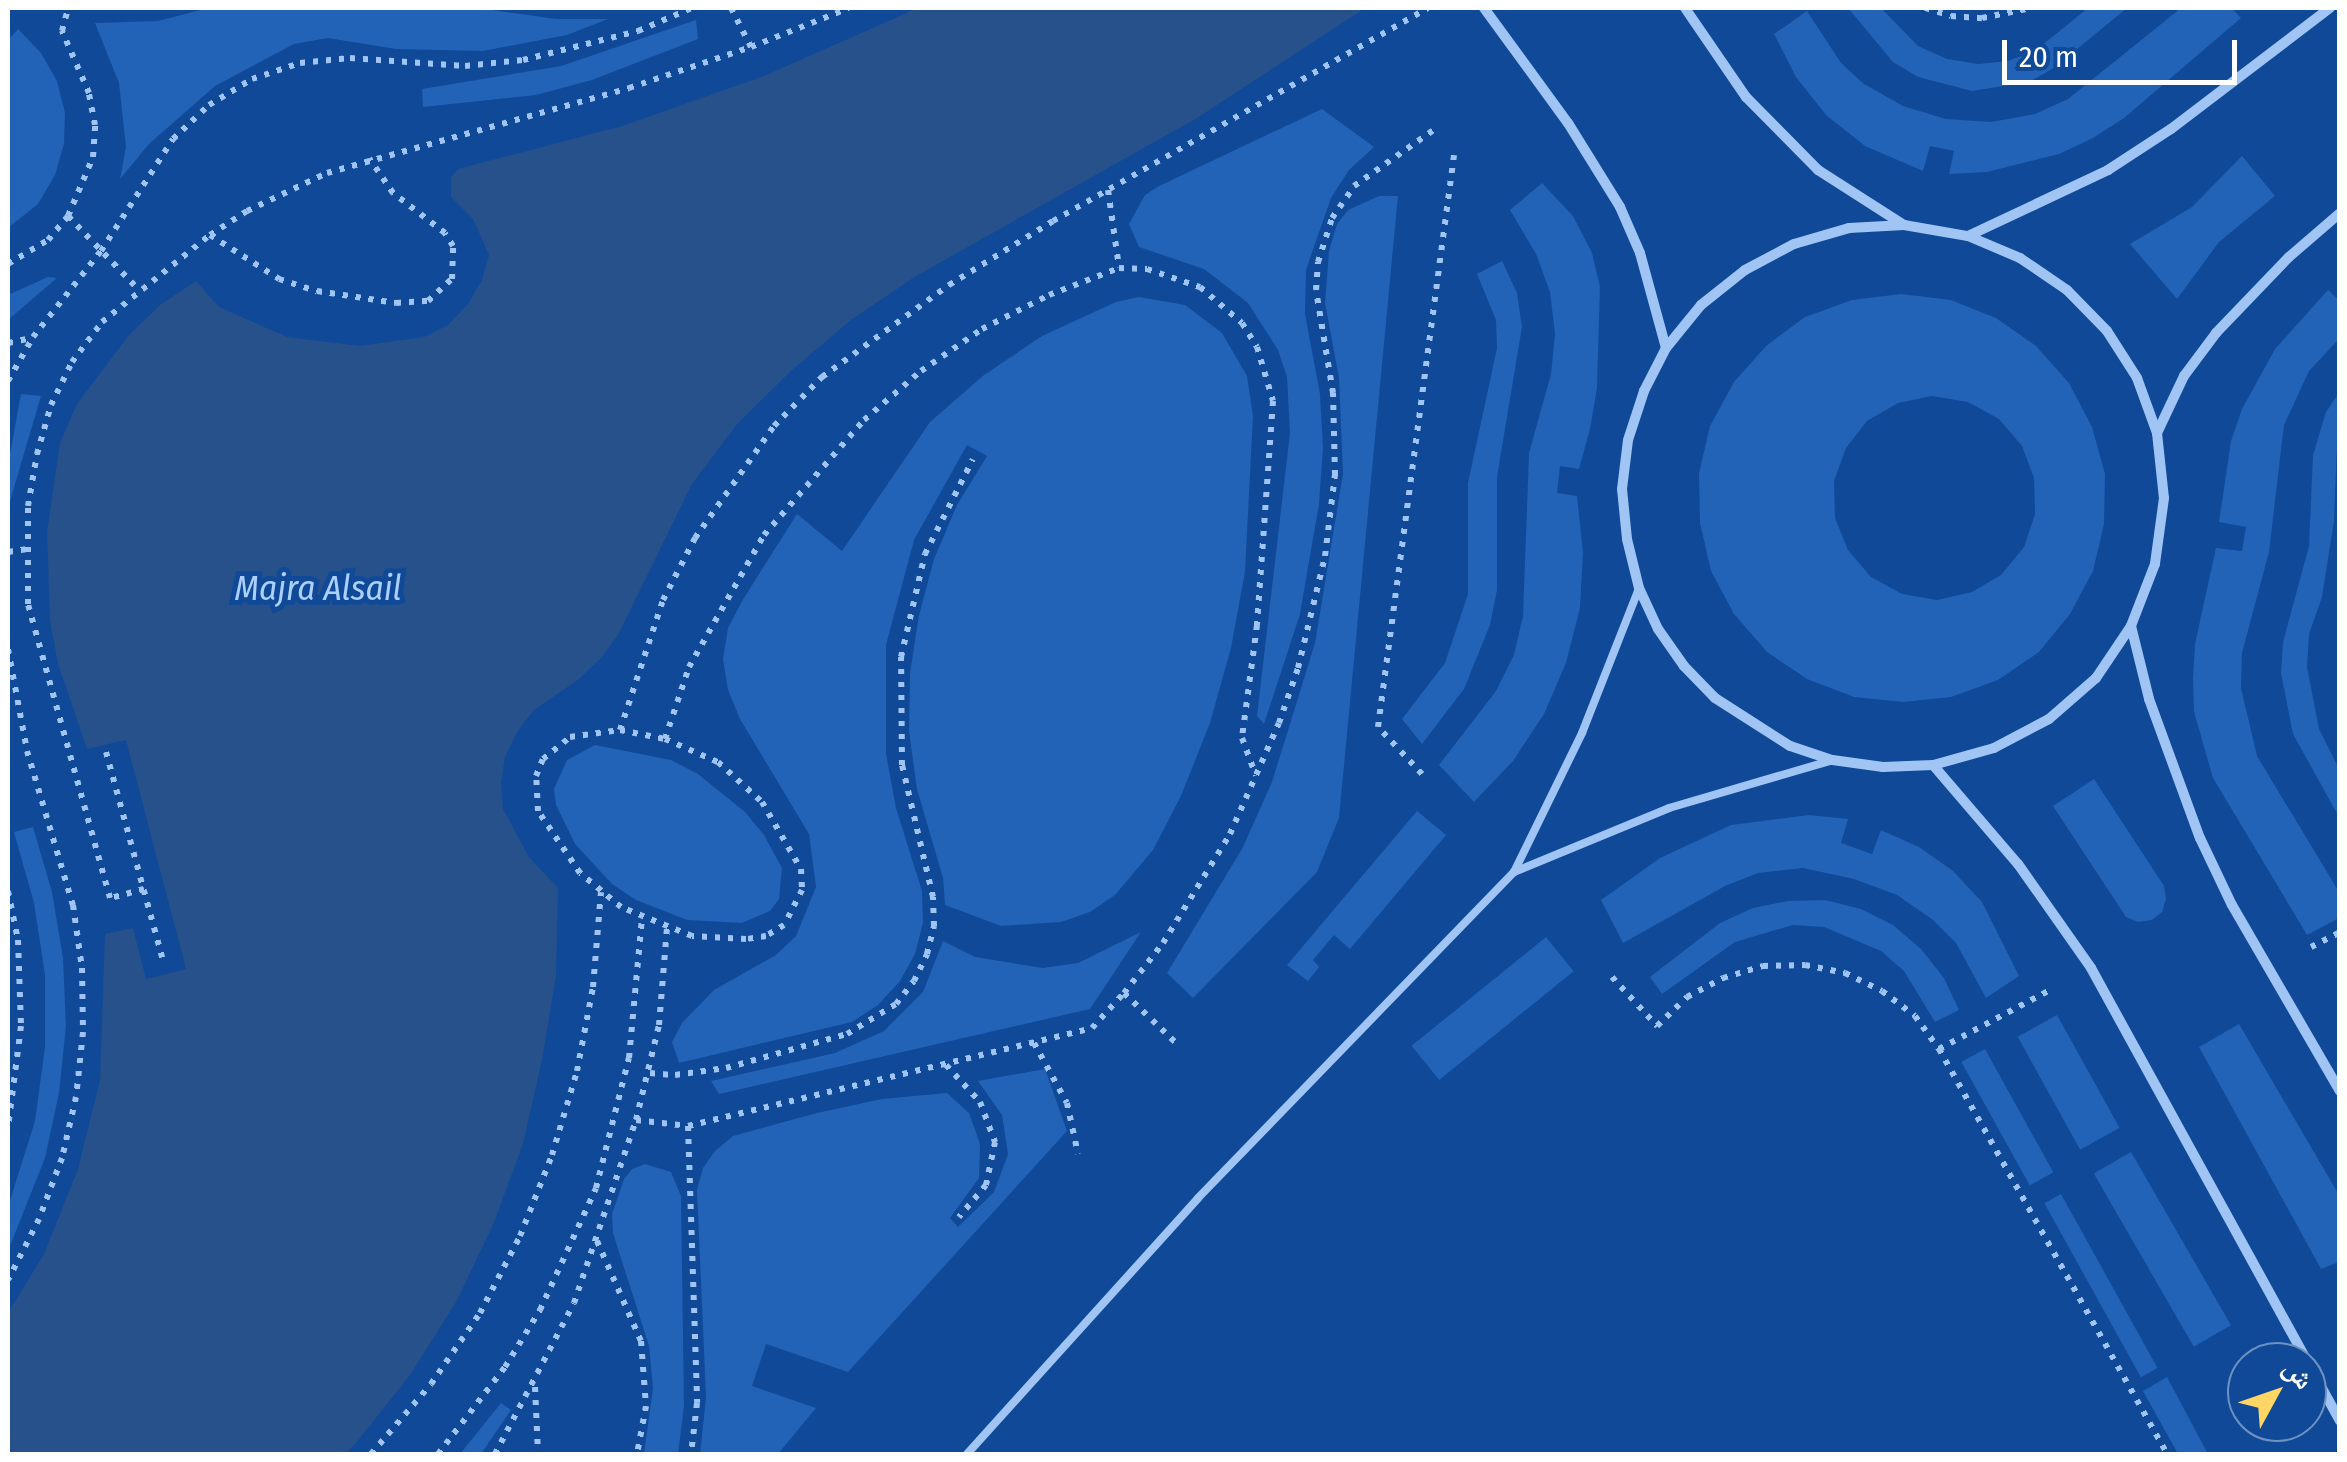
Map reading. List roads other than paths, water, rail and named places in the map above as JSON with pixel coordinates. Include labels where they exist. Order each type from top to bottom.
[{"type":"street","points":[[1484,8],[1568,123],[1620,207],[1645,269],[1666,348]]},
{"type":"street","points":[[1685,8],[1714,55],[1780,136],[1818,170],[1904,225]]},
{"type":"street","points":[[1968,236],[2108,170],[2172,129],[2330,8]]},
{"type":"street","points":[[2156,432],[2184,376],[2216,334],[2289,257],[2340,213]]},
{"type":"street","points":[[1904,225],[1968,236],[2020,258],[2068,290],[2107,331],[2136,378],[2156,432],[2164,498],[2155,564],[2131,626],[2096,678],[2049,718],[1994,748],[1933,765],[1882,767],[1832,760],[1790,746],[1715,698],[1658,629],[1639,588],[1627,540],[1622,490],[1628,440],[1644,392],[1666,348],[1702,304],[1745,270],[1794,244],[1849,228],[1904,225]]},
{"type":"street","points":[[2131,626],[2149,699],[2200,838],[2232,905],[2340,1091]]},
{"type":"street","points":[[1933,765],[2018,864],[2090,968],[2340,1421]]},
{"type":"lane","points":[[967,1454],[1198,1198],[1514,872],[1582,732],[1639,588]]},
{"type":"lane","points":[[1514,872],[1669,808],[1832,760]]},
{"type":"water","name":"Majra Alsail","points":[[918,8],[1365,8],[1197,118],[916,276],[851,320],[793,369],[738,423],[692,484],[618,635],[601,658],[579,679],[533,711],[517,732],[505,757],[503,809],[529,857],[558,888],[556,975],[523,1144],[493,1225],[456,1302],[410,1375],[356,1443],[345,1454],[8,1454],[8,1313],[44,1254],[78,1169],[100,1080],[105,934],[133,928],[146,979],[186,969],[126,740],[87,749],[58,664],[50,620],[47,532],[60,443],[77,404],[129,335],[160,305],[196,281],[219,307],[287,337],[360,346],[424,337],[448,325],[468,304],[482,280],[489,255],[473,219],[451,197],[451,177],[458,169],[622,126],[764,76]]}]
